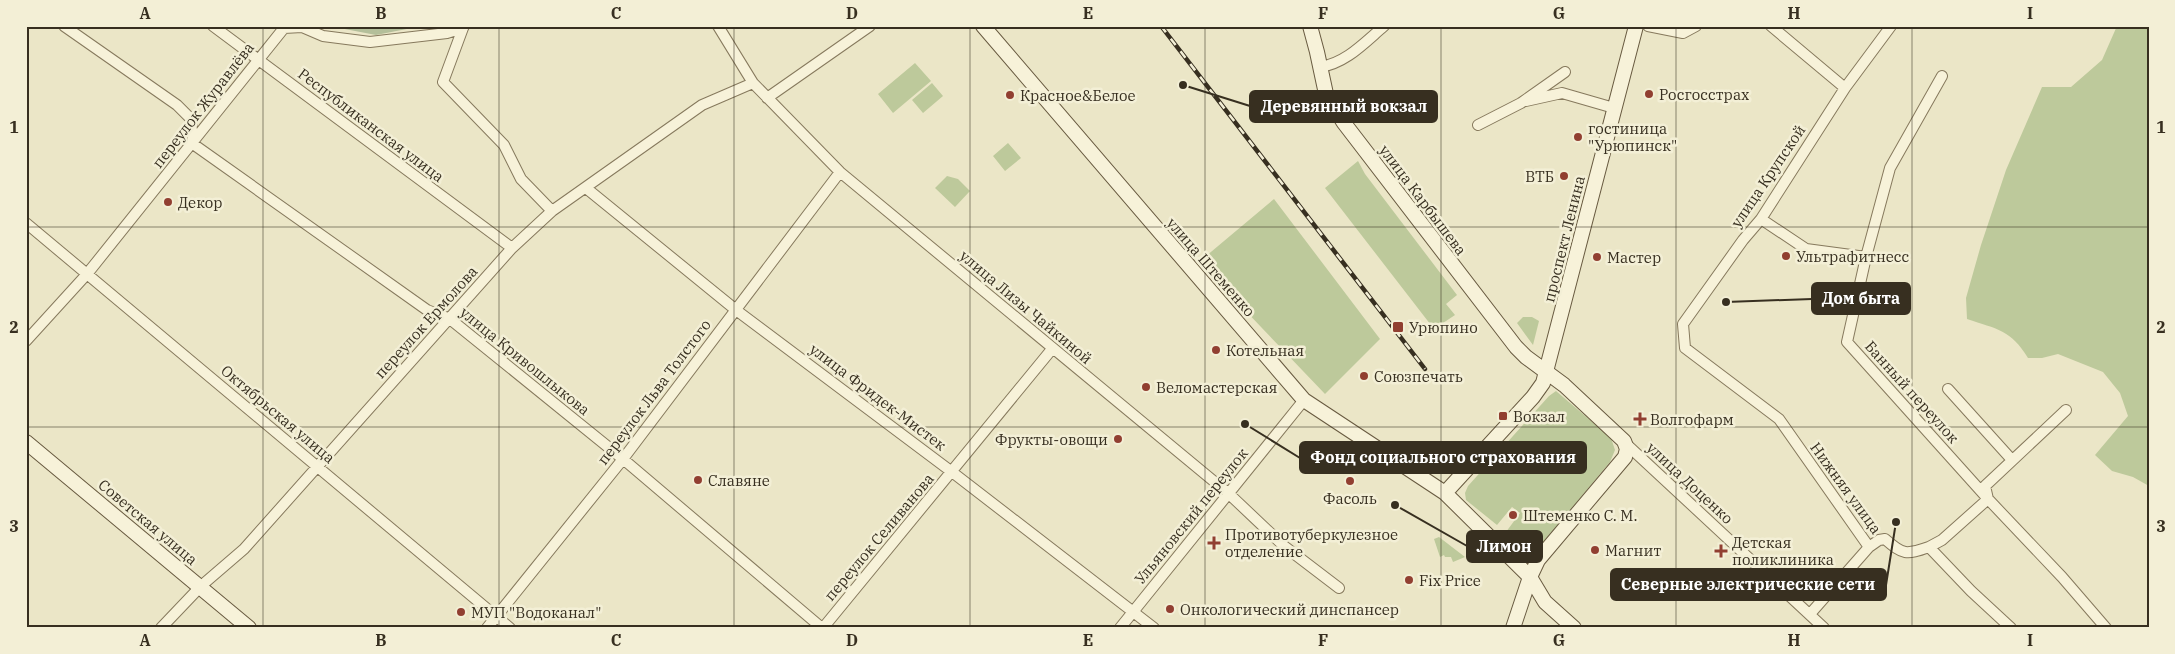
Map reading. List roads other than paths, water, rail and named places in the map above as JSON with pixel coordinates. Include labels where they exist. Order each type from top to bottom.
[{"type":"main road","name":"улица Штеменко","points":[[983,26],[1304,400],[1445,494],[1530,577],[1545,602],[1574,628]]},
{"type":"main road","name":"улица Карбышева","points":[[1310,26],[1326,94],[1344,123],[1516,348],[1564,386],[1624,441]]},
{"type":"main road","name":"проспект Ленина","points":[[1445,494],[1540,389],[1636,26]]},
{"type":"main road","points":[[1513,628],[1530,577],[1548,547],[1625,457],[1627,448],[1624,441]]},
{"type":"main road","name":"Советская улица","points":[[26,442],[201,586],[249,628]]},
{"type":"street","points":[[64,26],[177,105],[191,119],[193,144]]},
{"type":"street","name":"Республиканская улица","points":[[213,26],[512,248]]},
{"type":"street","name":"улица Лизы Чайкиной","points":[[718,26],[752,83],[840,172],[1228,493],[1284,546],[1339,588]]},
{"type":"street","points":[[767,98],[870,26]]},
{"type":"street","points":[[1320,67],[1333,65],[1350,54],[1384,26]]},
{"type":"street","points":[[1648,26],[1683,34],[1696,26]]},
{"type":"street","points":[[1771,26],[1845,88]]},
{"type":"street","name":"улица Крупской","points":[[1684,348],[1683,324],[1743,240],[1761,219],[1845,88],[1891,26]]},
{"type":"street","points":[[463,27],[443,82],[504,145],[521,179],[552,211]]},
{"type":"street","name":"переулок Журавлёва","points":[[26,341],[87,274],[193,144],[257,59],[284,28],[302,28],[323,36],[370,42],[447,32],[463,27]]},
{"type":"street","points":[[1478,124],[1521,103],[1565,72]]},
{"type":"street","name":"Банный переулок","points":[[1942,76],[1890,168],[1866,257],[1847,342],[1988,500],[2062,577],[2106,628]]},
{"type":"street","name":"переулок Ермолова","points":[[160,628],[201,586],[244,548],[512,248],[552,211],[702,105],[752,83]]},
{"type":"street","points":[[1521,103],[1562,93],[1614,108]]},
{"type":"street","name":"улица Кривошлыкова","points":[[193,144],[427,310],[450,319],[623,459],[823,628]]},
{"type":"street","name":"переулок Льва Толстого","points":[[487,628],[623,459],[840,172]]},
{"type":"street","name":"улица Фридек-Мистек","points":[[586,188],[736,310],[952,472],[1154,628]]},
{"type":"street","points":[[1761,219],[1806,249],[1866,257]]},
{"type":"street","name":"Октябрьская улица","points":[[26,223],[510,628]]},
{"type":"street","name":"Нижняя улица","points":[[1684,348],[1779,419],[1869,547],[1879,540],[1885,539],[1900,552],[1907,553],[1929,547]]},
{"type":"street","name":"переулок Селиванова","points":[[823,628],[1052,349]]},
{"type":"street","points":[[1948,389],[2012,460]]},
{"type":"street","name":"Ульяновский переулок","points":[[1120,628],[1304,400]]},
{"type":"street","points":[[2011,628],[1971,591],[1929,547],[1942,540],[1988,500],[1985,486],[2066,410]]},
{"type":"street","name":"улица Доценко","points":[[1624,441],[1824,628]]},
{"type":"street","points":[[1810,614],[1869,547]]},
{"type":"railway","points":[[1161,26],[1425,369]]},
{"type":"place","name":"Деревянный вокзал","points":[[1183,85]]},
{"type":"place","name":"Росгосстрах","points":[[1649,94]]},
{"type":"place","name":"Красное&Белое","points":[[1010,95]]},
{"type":"place","name":"гостиница \"Урюпинск\"","points":[[1578,137]]},
{"type":"place","name":"ВТБ","points":[[1564,176]]},
{"type":"place","name":"Декор","points":[[168,202]]},
{"type":"place","name":"Ультрафитнесс","points":[[1786,256]]},
{"type":"place","name":"Мастер","points":[[1597,257]]},
{"type":"place","name":"Дом быта","points":[[1726,302]]},
{"type":"place","name":"Урюпино","points":[[1398,327]]},
{"type":"place","name":"Котельная","points":[[1216,350]]},
{"type":"place","name":"Союзпечать","points":[[1364,376]]},
{"type":"place","name":"Веломастерская","points":[[1146,387]]},
{"type":"place","name":"Вокзал","points":[[1503,416]]},
{"type":"place","name":"Волгофарм","points":[[1640,419]]},
{"type":"place","name":"Фонд социального страхования","points":[[1245,424]]},
{"type":"place","name":"Фрукты-овощи","points":[[1118,439]]},
{"type":"place","name":"Славяне","points":[[698,480]]},
{"type":"place","name":"Фасоль","points":[[1350,481]]},
{"type":"place","name":"Лимон","points":[[1395,505]]},
{"type":"place","name":"Штеменко С. М.","points":[[1513,515]]},
{"type":"place","name":"Северные электрические сети","points":[[1896,522]]},
{"type":"place","name":"Противотуберкулезное отделение","points":[[1214,543]]},
{"type":"place","name":"Магнит","points":[[1595,550]]},
{"type":"place","name":"Детская поликлиника","points":[[1721,551]]},
{"type":"place","name":"Fix Price","points":[[1409,580]]},
{"type":"place","name":"Онкологический динспансер","points":[[1170,609]]},
{"type":"place","name":"МУП \"Водоканал\"","points":[[461,612]]}]
